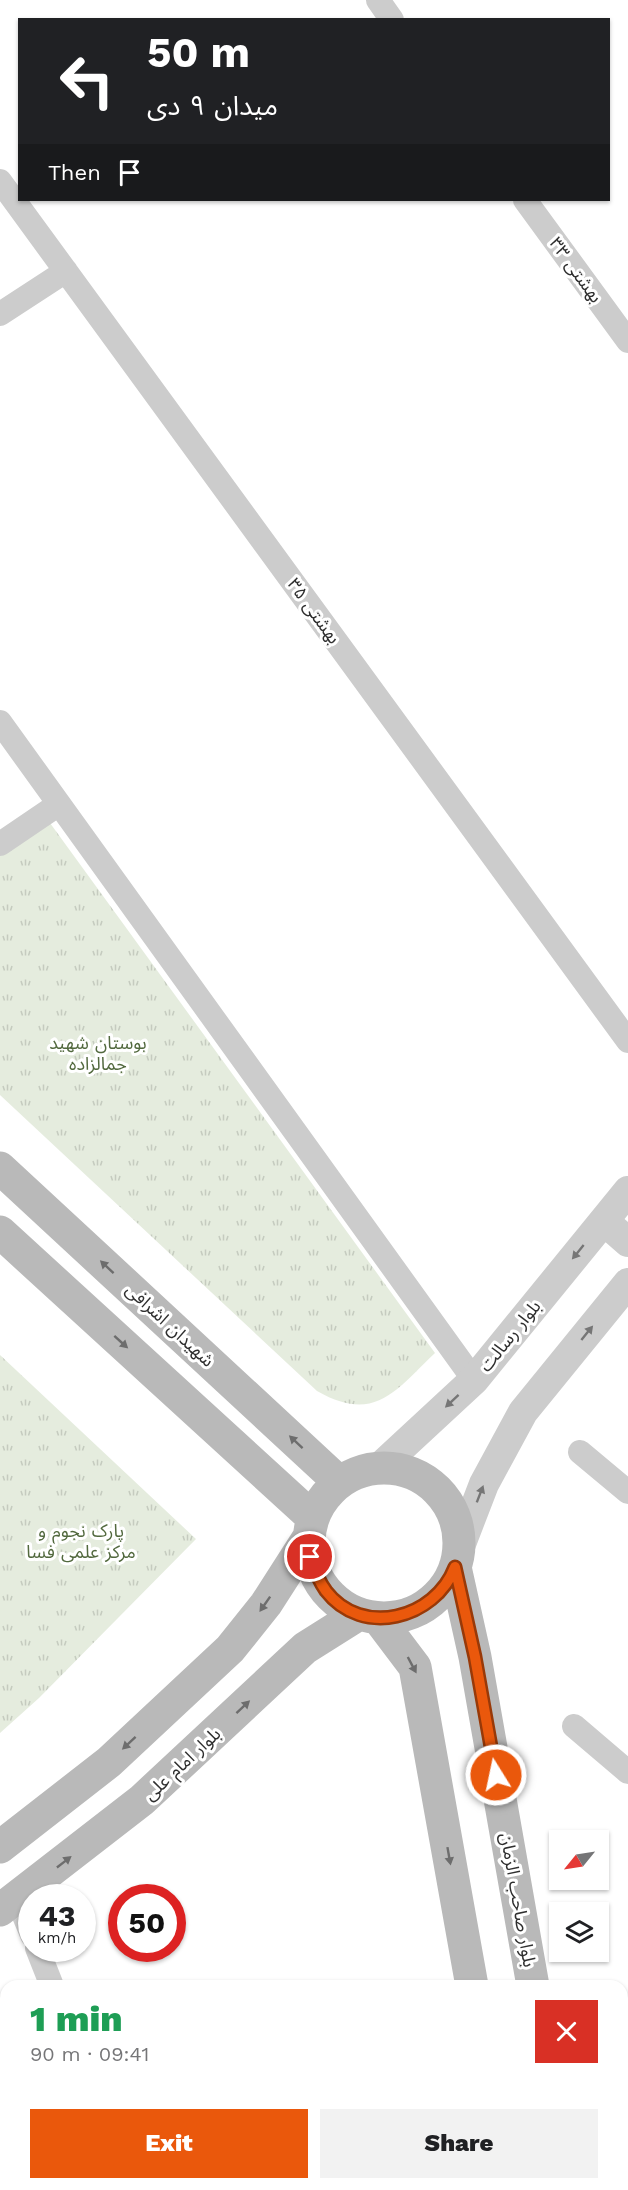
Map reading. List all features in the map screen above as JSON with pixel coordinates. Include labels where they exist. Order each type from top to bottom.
[{"type":"main road","name":"شهیدان اشرافی","points":[[0,1168],[339,1482]]},
{"type":"main road","points":[[0,1232],[311,1527],[310,1557],[316,1575],[327,1592],[341,1605],[368,1616],[398,1617],[417,1611],[433,1600],[446,1585],[457,1558],[458,1529],[451,1510],[441,1494],[426,1481],[408,1472],[389,1467],[379,1468],[351,1475],[339,1482],[321,1500],[311,1527],[266,1604],[230,1649],[109,1762],[0,1847]]},
{"type":"main road","name":"بلوار صاحب الزمان","points":[[457,1558],[532,1980]]},
{"type":"main road","points":[[368,1616],[415,1667],[471,1980]]},
{"type":"main road","name":"بلوار امام علی","points":[[8,1904],[142,1800],[306,1648],[368,1616]]},
{"type":"street","points":[[378,0],[391,18]]},
{"type":"street","name":"بهشتی ۳۵","points":[[0,181],[628,1041]]},
{"type":"street","name":"بهشتی ۳۳","points":[[526,201],[628,340]]},
{"type":"street","points":[[0,314],[66,271]]},
{"type":"street","points":[[0,722],[474,1380]]},
{"type":"street","points":[[0,844],[59,804]]},
{"type":"street","name":"بلوار رسالت","points":[[379,1468],[474,1380],[628,1191]]},
{"type":"street","points":[[604,1221],[628,1242]]},
{"type":"street","points":[[457,1558],[484,1484],[523,1412],[628,1283]]},
{"type":"street","points":[[580,1452],[628,1492]]},
{"type":"street","points":[[574,1726],[628,1772]]},
{"type":"street","points":[[8,1904],[18,1917]]},
{"type":"street","points":[[43,1962],[50,1980]]},
{"type":"green space","name":"بوستان شهید جمالزاده","points":[[50,823],[435,1353],[408,1380],[383,1399],[354,1404],[337,1400],[317,1391],[0,1095],[0,856]]},
{"type":"green space","name":"پارک نجوم و مرکز علمی فسا","points":[[0,1355],[196,1539],[39,1698],[0,1733]]},
{"type":"route","points":[[310,1557],[316,1575],[327,1592],[341,1605],[359,1614],[378,1618],[398,1617],[417,1611],[433,1600],[446,1585],[455,1567],[475,1657],[496,1775]]}]
